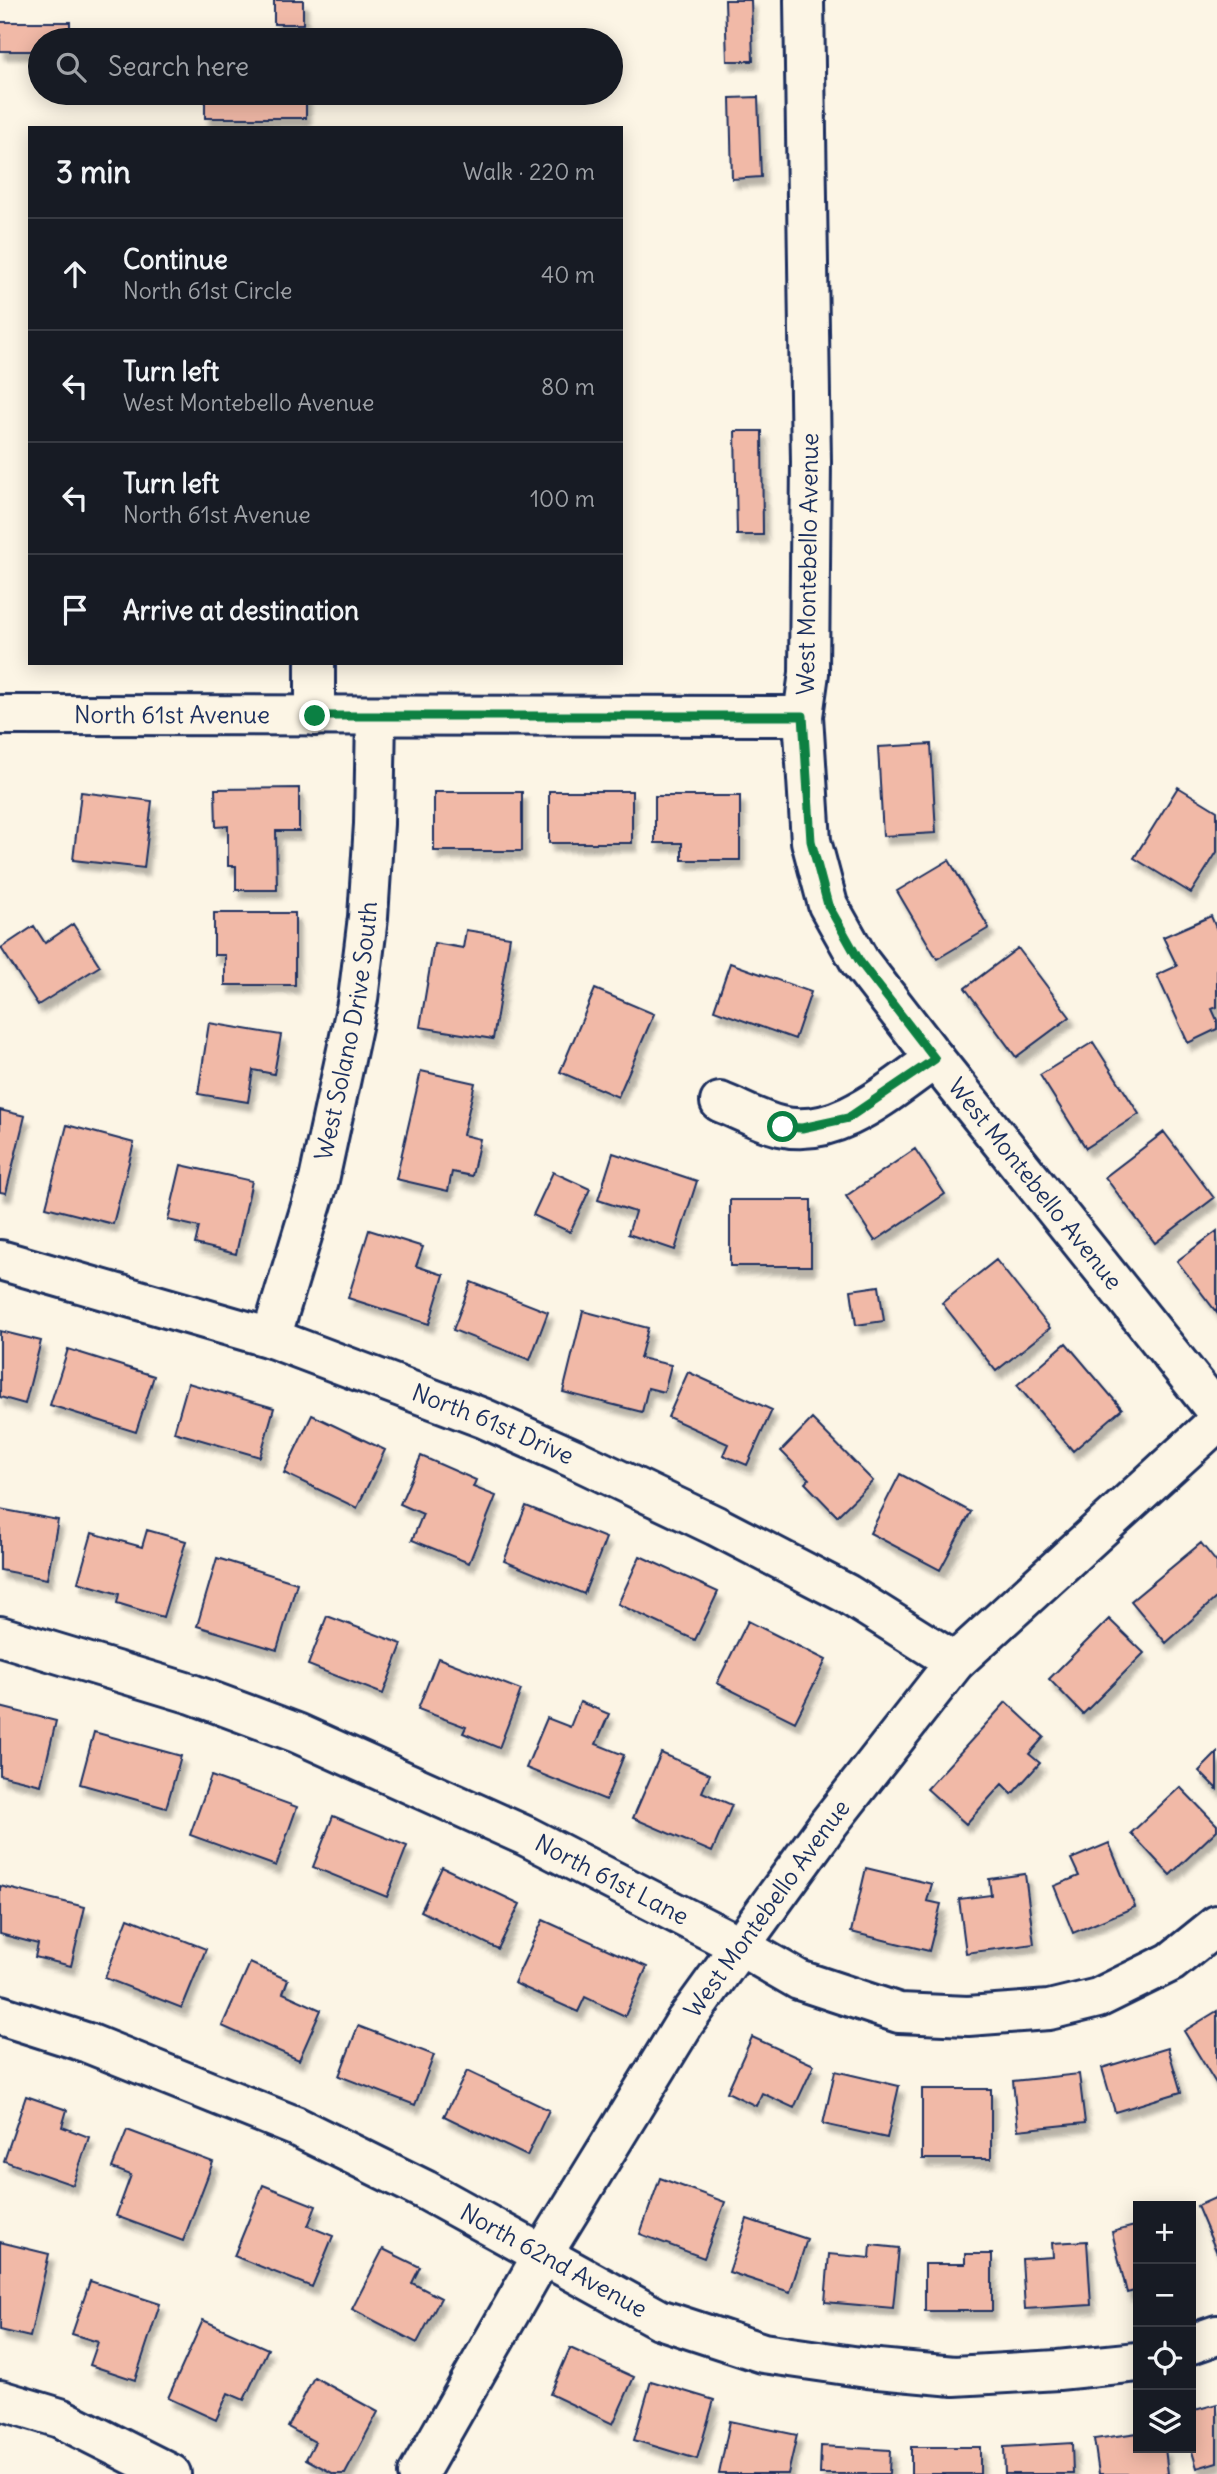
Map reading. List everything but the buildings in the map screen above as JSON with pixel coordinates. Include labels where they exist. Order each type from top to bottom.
[{"type":"street","name":"West Montebello Avenue","points":[[804,0],[811,463],[809,673],[803,716],[811,841],[828,905],[860,962],[1217,1412]]},
{"type":"street","points":[[315,665],[315,716]]},
{"type":"street","name":"North 61st Avenue","points":[[0,715],[803,716]]},
{"type":"street","name":"West Solano Drive South","points":[[271,1338],[319,1180],[358,999],[368,917],[376,716]]},
{"type":"street","points":[[720,1101],[783,1127],[822,1125],[848,1118],[935,1059]]},
{"type":"street","name":"North 61st Drive","points":[[0,1260],[271,1338],[482,1418],[716,1526],[847,1594],[955,1662]]},
{"type":"street","name":"West Montebello Avenue","points":[[418,2474],[543,2254],[685,2022],[829,1823],[955,1662],[1217,1422]]},
{"type":"street","name":"North 61st Lane","points":[[0,1636],[192,1695],[297,1734],[526,1836],[740,1946],[799,1980],[899,2013],[968,2016],[1049,2010],[1098,1998],[1171,1962],[1217,1925]]},
{"type":"street","name":"North 62nd Avenue","points":[[0,2015],[88,2043],[295,2126],[425,2190],[659,2319],[763,2353],[867,2368],[954,2376],[1133,2362]]},
{"type":"street","points":[[1196,2342],[1217,2334]]},
{"type":"street","points":[[0,2400],[60,2418],[171,2474]]},
{"type":"route","points":[[315,716],[803,716],[811,841],[828,905],[860,962],[935,1059],[848,1118],[802,1128],[783,1127]]}]
